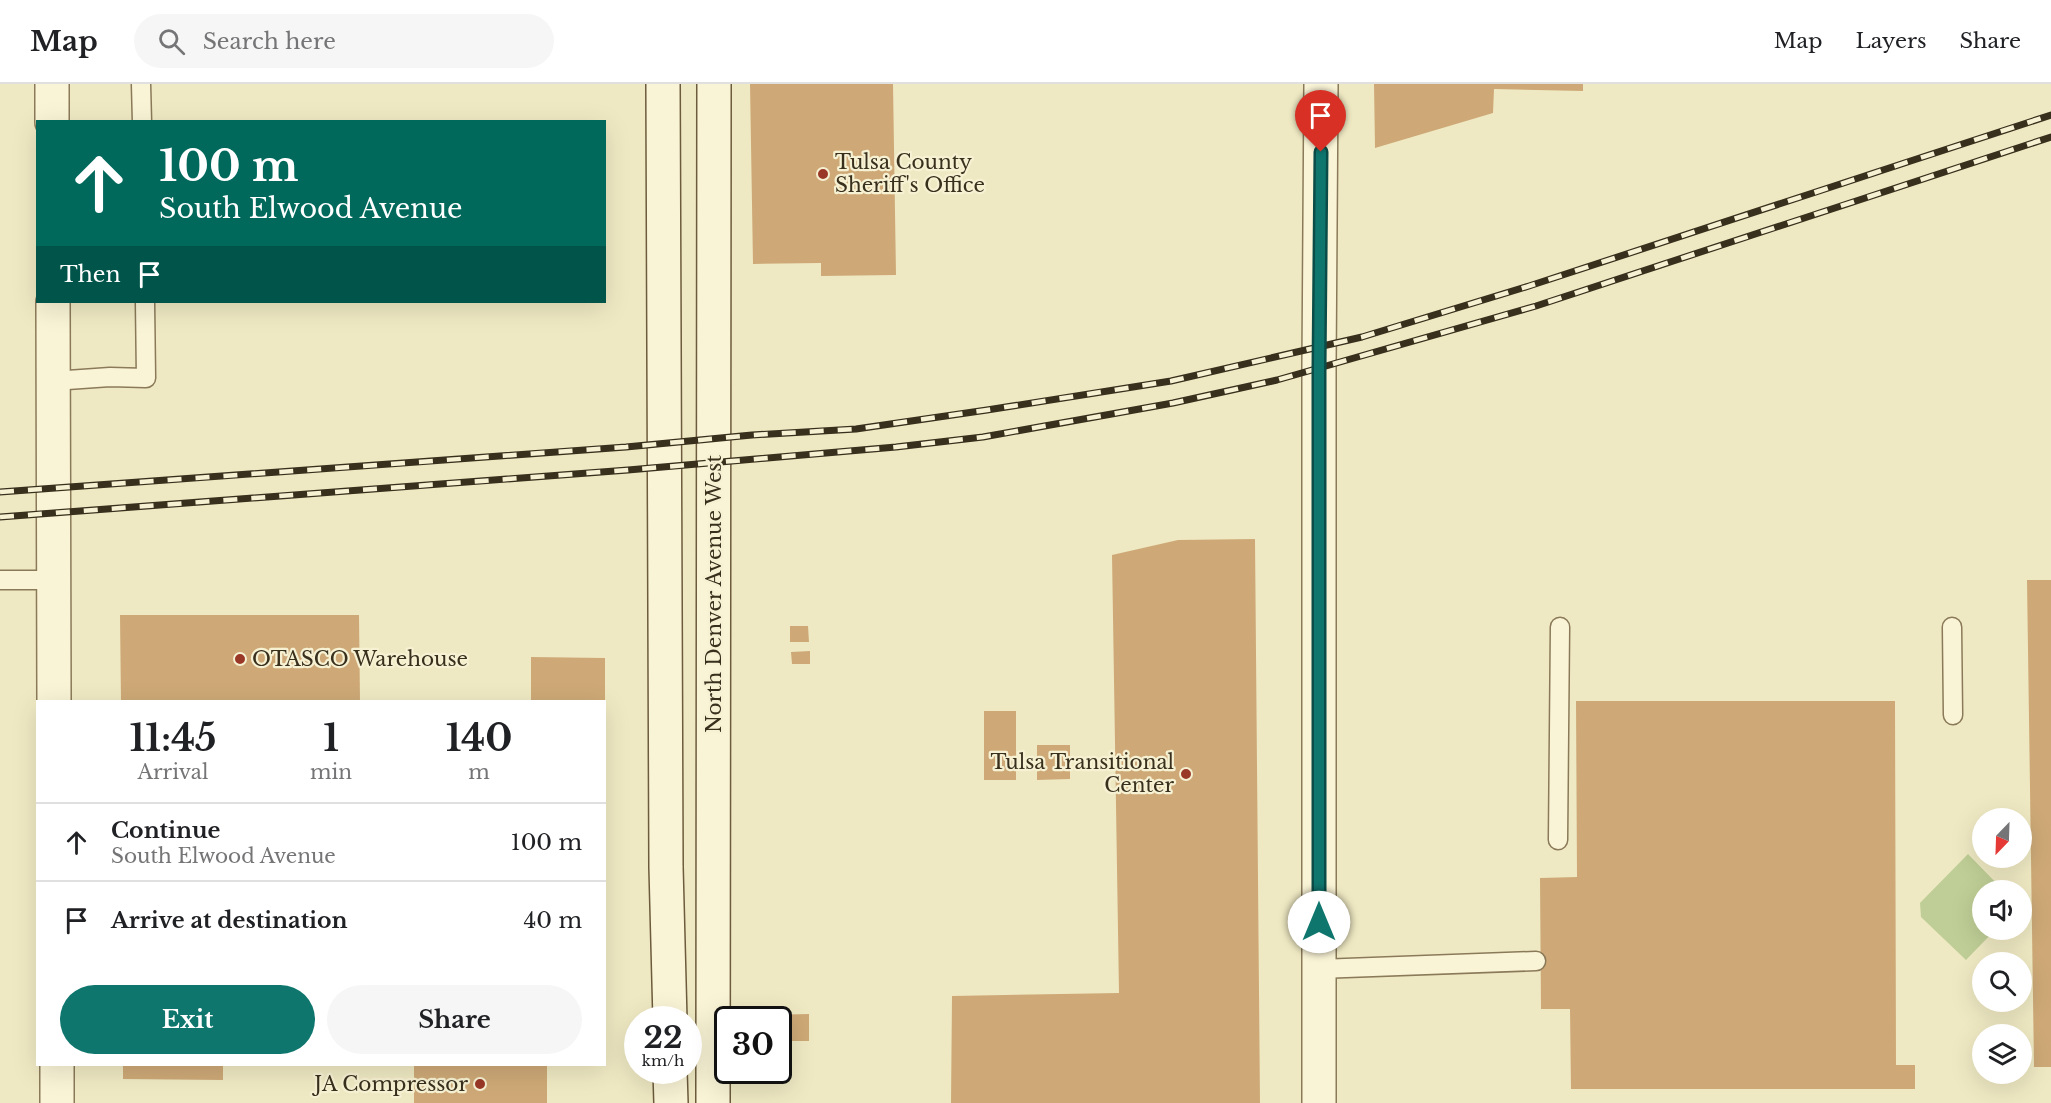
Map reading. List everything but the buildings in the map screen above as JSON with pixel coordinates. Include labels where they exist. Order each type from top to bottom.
[{"type":"main road","points":[[52,84],[52,120]]},
{"type":"main road","points":[[663,84],[666,867],[670,1006]]},
{"type":"main road","name":"North Denver Avenue West","points":[[713,1103],[714,84]]},
{"type":"main road","points":[[1319,1103],[1319,358],[1322,84]]},
{"type":"main road","points":[[52,303],[54,700]]},
{"type":"main road","points":[[57,1066],[57,1103]]},
{"type":"main road","points":[[670,1084],[671,1103]]},
{"type":"lane","points":[[141,84],[141,120]]},
{"type":"lane","points":[[53,381],[110,377],[146,378],[145,303]]},
{"type":"lane","points":[[0,580],[53,580]]},
{"type":"lane","points":[[1558,840],[1560,627]]},
{"type":"lane","points":[[1952,627],[1953,715]]},
{"type":"lane","points":[[1319,969],[1536,961]]},
{"type":"green space","points":[[1968,854],[1972,858],[1972,868],[1982,868],[1993,880],[1972,880],[1972,940],[1985,940],[1966,960],[1921,917],[1920,903]]},
{"type":"railway","points":[[0,492],[856,429],[1171,381],[1362,337],[1529,286],[2051,115]]},
{"type":"railway","points":[[0,517],[628,470],[896,447],[983,437],[1173,403],[1277,380],[1536,306],[2051,137]]},
{"type":"place","name":"Tulsa County Sheriff's Office","points":[[823,174]]},
{"type":"place","name":"OTASCO Warehouse","points":[[240,659]]},
{"type":"place","name":"Tulsa Transitional Center","points":[[1186,774]]},
{"type":"place","name":"JA Compressor","points":[[480,1084]]},
{"type":"route","points":[[1319,922],[1321,152]]}]
